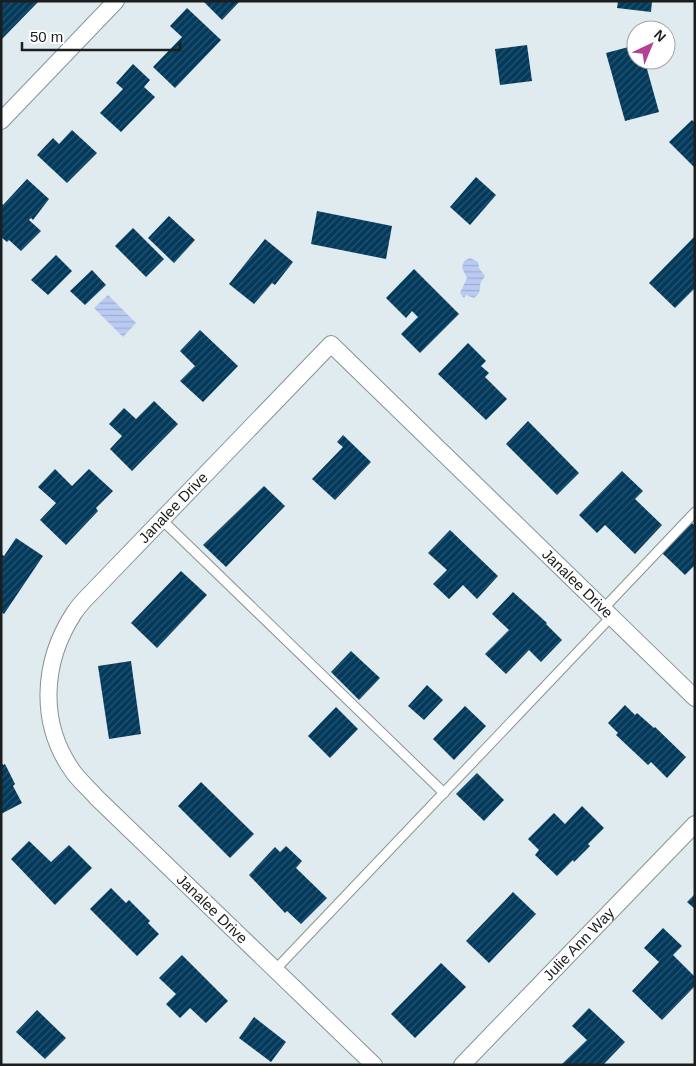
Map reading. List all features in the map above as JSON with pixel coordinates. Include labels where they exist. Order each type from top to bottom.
[{"type":"street","points":[[1,121],[116,1]]},
{"type":"street","name":"Janalee Drive","points":[[374,1065],[97,798],[74,772],[58,745],[51,717],[48,690],[52,661],[70,620],[94,590],[331,344],[695,698]]},
{"type":"street","name":"Julie Ann Way","points":[[462,1065],[695,824]]},
{"type":"lane","points":[[275,970],[444,792],[607,613],[695,512]]},
{"type":"lane","points":[[162,520],[444,792]]},
{"type":"water","points":[[470,258],[478,262],[479,268],[485,276],[477,296],[474,298],[466,295],[464,298],[460,293],[467,278],[462,268],[464,261]]},
{"type":"water","points":[[108,295],[136,323],[123,337],[94,308]]},
{"type":"building","points":[[1,1],[39,1],[1,40]]},
{"type":"building","points":[[203,1],[240,1],[222,20]]},
{"type":"building","points":[[618,1],[652,1],[651,12],[617,8]]},
{"type":"building","points":[[187,8],[221,40],[175,88],[153,67],[182,37],[170,26]]},
{"type":"building","points":[[527,45],[532,81],[500,85],[495,49]]},
{"type":"building","points":[[626,48],[626,70],[647,70],[659,112],[625,121],[606,53]]},
{"type":"building","points":[[133,64],[150,80],[144,87],[155,97],[121,132],[100,113],[123,89],[116,83]]},
{"type":"building","points":[[692,120],[695,123],[695,168],[669,142]]},
{"type":"building","points":[[72,130],[97,153],[67,183],[37,155],[53,138],[59,144]]},
{"type":"building","points":[[476,177],[496,195],[470,225],[450,207]]},
{"type":"building","points":[[27,179],[49,199],[33,220],[31,218],[29,220],[41,231],[21,251],[9,240],[7,242],[1,237],[1,203],[3,205]]},
{"type":"building","points":[[317,211],[392,226],[386,259],[311,244]]},
{"type":"building","points":[[169,216],[195,240],[174,263],[148,238]]},
{"type":"building","points":[[133,228],[164,259],[146,277],[115,246]]},
{"type":"building","points":[[695,236],[695,288],[675,308],[649,283]]},
{"type":"building","points":[[265,239],[293,262],[275,285],[272,283],[254,304],[229,284]]},
{"type":"building","points":[[56,255],[72,271],[48,295],[31,280]]},
{"type":"building","points":[[414,269],[459,314],[420,353],[401,334],[418,317],[412,311],[406,318],[386,298]]},
{"type":"building","points":[[92,270],[106,285],[85,305],[70,291]]},
{"type":"building","points":[[200,330],[238,366],[203,402],[180,381],[195,366],[180,351]]},
{"type":"building","points":[[468,343],[486,361],[481,366],[489,373],[485,377],[507,399],[486,420],[438,374]]},
{"type":"building","points":[[154,401],[178,424],[132,471],[110,449],[122,436],[109,424],[124,408],[136,419]]},
{"type":"building","points":[[528,421],[579,473],[557,495],[506,444]]},
{"type":"building","points":[[343,435],[371,462],[335,500],[312,479],[343,447],[337,442]]},
{"type":"building","points":[[55,469],[72,486],[89,469],[113,491],[96,508],[98,511],[66,545],[40,520],[56,503],[38,487]]},
{"type":"building","points":[[622,471],[643,491],[635,499],[662,525],[635,554],[605,525],[597,533],[579,515]]},
{"type":"building","points":[[264,486],[285,506],[226,567],[203,545]]},
{"type":"building","points":[[692,523],[695,526],[695,565],[685,575],[662,553]]},
{"type":"building","points":[[450,530],[498,576],[477,599],[463,585],[449,599],[433,584],[447,570],[428,553]]},
{"type":"building","points":[[16,538],[43,556],[4,614],[1,612],[1,554],[4,556]]},
{"type":"building","points":[[181,571],[207,595],[157,648],[131,623]]},
{"type":"building","points":[[513,592],[547,623],[562,640],[541,662],[529,650],[506,674],[485,654],[509,630],[492,614]]},
{"type":"building","points":[[351,651],[380,678],[359,700],[331,672]]},
{"type":"building","points":[[131,661],[141,734],[109,739],[98,666]]},
{"type":"building","points":[[427,685],[443,700],[424,720],[408,706]]},
{"type":"building","points":[[625,705],[635,715],[637,713],[655,727],[686,757],[667,778],[651,762],[648,765],[616,735],[618,733],[608,723]]},
{"type":"building","points":[[465,706],[486,726],[454,760],[433,739]]},
{"type":"building","points":[[336,707],[358,729],[330,758],[308,736]]},
{"type":"building","points":[[1,762],[3,765],[5,764],[22,803],[1,814]]},
{"type":"building","points":[[477,773],[504,800],[484,821],[456,794]]},
{"type":"building","points":[[201,782],[254,834],[230,858],[178,806]]},
{"type":"building","points":[[582,806],[604,828],[588,844],[590,846],[557,876],[535,855],[539,850],[528,839],[554,813],[565,824]]},
{"type":"building","points":[[29,841],[51,862],[69,845],[92,868],[55,905],[11,859]]},
{"type":"building","points":[[286,846],[302,861],[296,868],[327,898],[301,924],[287,911],[285,913],[249,875],[275,847],[280,852]]},
{"type":"building","points":[[111,888],[126,903],[129,900],[150,921],[148,923],[159,934],[137,956],[90,909]]},
{"type":"building","points":[[513,892],[536,914],[489,963],[466,941]]},
{"type":"building","points":[[695,894],[695,909],[687,902]]},
{"type":"building","points":[[663,928],[682,946],[673,955],[695,977],[695,986],[662,1020],[632,991],[659,962],[644,948]]},
{"type":"building","points":[[182,955],[228,1001],[206,1023],[190,1008],[180,1018],[166,1004],[176,994],[159,978]]},
{"type":"building","points":[[441,963],[466,987],[415,1038],[391,1014]]},
{"type":"building","points":[[589,1008],[625,1042],[603,1065],[561,1065],[587,1040],[572,1026]]},
{"type":"building","points":[[37,1010],[66,1038],[45,1059],[16,1032]]},
{"type":"building","points":[[254,1017],[286,1042],[271,1062],[239,1038]]}]
